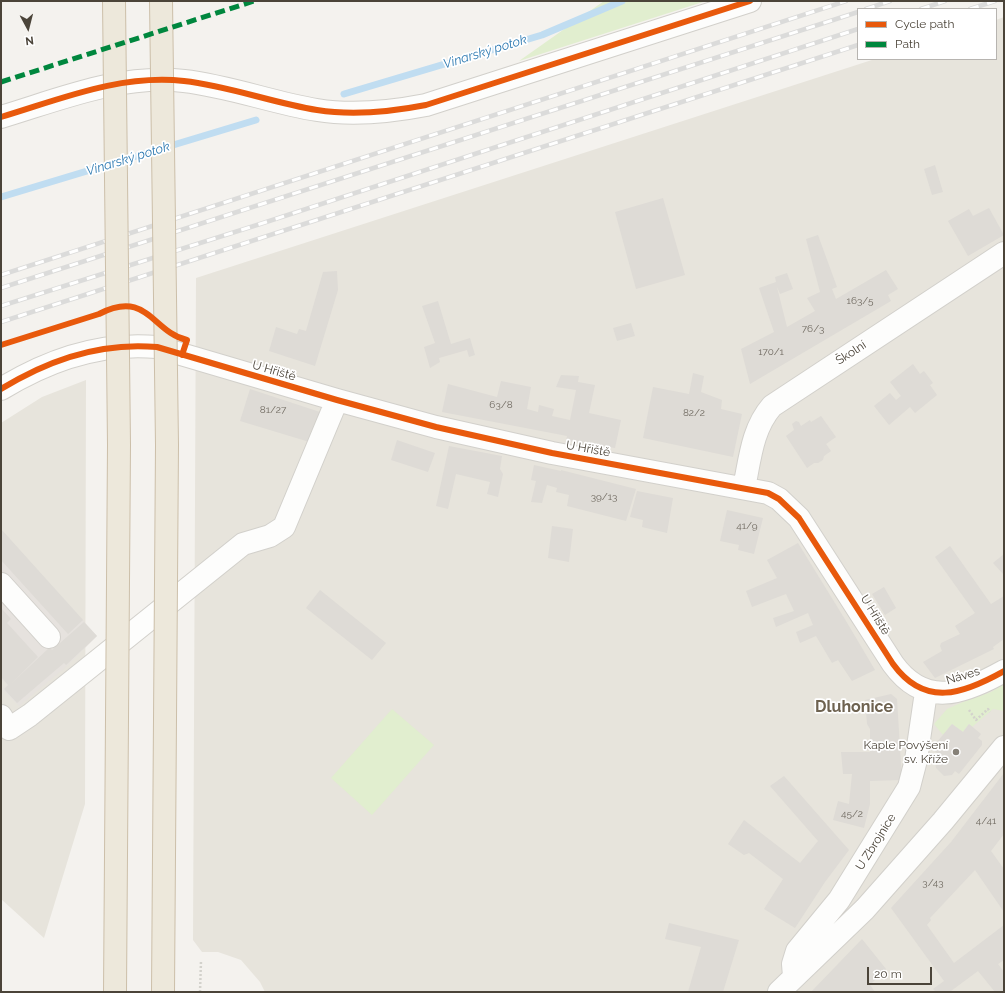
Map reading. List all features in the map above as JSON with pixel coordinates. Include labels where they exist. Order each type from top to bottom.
[{"type":"highway","points":[[114,1],[119,437],[115,992]]},
{"type":"highway","points":[[161,1],[167,437],[163,992]]},
{"type":"street","points":[[1,117],[99,86],[153,80],[184,81],[206,84],[317,110],[362,114],[392,111],[426,104],[750,1]]},
{"type":"street","name":"Školní","points":[[744,488],[754,436],[762,419],[772,406],[1004,253]]},
{"type":"street","name":"U Hřiště","points":[[1,389],[30,372],[78,354],[126,346],[157,348],[436,427],[552,453],[768,493],[779,499],[799,518],[893,664],[907,681],[926,692]]},
{"type":"street","points":[[1,716],[9,729],[25,718],[243,544],[270,536],[284,527],[337,400]]},
{"type":"street","points":[[1,584],[49,637]]},
{"type":"street","name":"Náves","points":[[926,692],[947,693],[973,687],[1004,671]]},
{"type":"street","name":"U Zbrojnice","points":[[794,976],[793,964],[797,952],[839,900],[909,787],[916,760],[926,692]]},
{"type":"street","points":[[779,992],[794,976],[842,934],[865,910],[943,821],[1004,747]]},
{"type":"path","points":[[976,720],[988,709],[990,712]]},
{"type":"path","points":[[200,992],[201,961]]},
{"type":"shaded area","points":[[1004,17],[1004,992],[265,992],[260,982],[241,960],[218,952],[202,952],[193,940],[196,278],[872,60],[997,60],[997,20]]},
{"type":"shaded area","points":[[86,380],[85,804],[44,938],[1,899],[1,423],[42,397]]},
{"type":"shaded area","points":[[1,530],[97,636],[67,666],[19,706],[2,689],[7,685],[1,678]]},
{"type":"green space","points":[[604,1],[706,1],[519,61]]},
{"type":"green space","points":[[1004,684],[1004,711],[993,709],[972,727],[969,724],[963,732],[952,724],[943,735],[934,724],[947,709],[991,692]]},
{"type":"green space","points":[[392,709],[434,745],[372,815],[331,778]]},
{"type":"building","points":[[935,165],[943,192],[932,195],[924,169]]},
{"type":"building","points":[[663,198],[685,275],[636,289],[615,212]]},
{"type":"building","points":[[989,208],[1004,235],[968,256],[948,221],[969,209],[973,216]]},
{"type":"building","points":[[818,235],[837,287],[832,289],[836,299],[886,270],[898,289],[888,295],[891,301],[750,384],[741,349],[774,332],[759,288],[776,282],[775,277],[787,273],[793,289],[780,294],[777,287],[787,327],[815,311],[807,298],[820,292],[806,239]]},
{"type":"building","points":[[337,271],[338,290],[315,366],[269,351],[276,327],[297,334],[299,329],[306,331],[323,272]]},
{"type":"building","points":[[438,301],[451,344],[470,338],[475,355],[469,357],[467,350],[439,358],[440,362],[430,368],[424,347],[435,343],[422,306]]},
{"type":"building","points":[[631,323],[635,336],[617,341],[613,328]]},
{"type":"building","points":[[913,364],[920,374],[924,371],[933,383],[930,385],[937,395],[915,413],[910,407],[889,425],[874,406],[890,393],[896,400],[901,396],[890,382]]},
{"type":"building","points":[[693,373],[704,376],[701,392],[722,400],[721,409],[742,414],[733,457],[643,438],[653,387],[689,394]]},
{"type":"building","points":[[561,375],[579,376],[578,382],[595,385],[589,413],[621,420],[615,448],[566,441],[567,436],[442,412],[448,384],[497,397],[501,381],[531,387],[527,409],[538,412],[539,405],[554,409],[552,416],[570,420],[576,390],[556,387]]},
{"type":"building","points":[[250,389],[326,414],[316,444],[240,421]]},
{"type":"building","points":[[821,416],[836,437],[826,444],[831,451],[824,456],[823,460],[818,463],[814,463],[807,468],[786,436],[794,430],[792,424],[796,421],[799,422],[801,426],[810,420],[811,422]]},
{"type":"building","points":[[397,440],[435,453],[428,472],[391,460]]},
{"type":"building","points":[[449,446],[502,456],[500,469],[503,474],[498,497],[487,494],[490,482],[456,474],[448,509],[436,506]]},
{"type":"building","points":[[534,465],[561,470],[636,489],[626,521],[567,506],[569,495],[556,492],[557,488],[547,485],[542,503],[531,502],[536,481],[531,480]]},
{"type":"building","points":[[637,491],[673,498],[667,533],[642,527],[643,520],[630,517]]},
{"type":"building","points":[[727,510],[763,518],[754,554],[738,550],[739,545],[720,541]]},
{"type":"building","points":[[552,526],[573,529],[569,562],[548,558]]},
{"type":"building","points":[[1,529],[83,620],[68,634],[1,560]]},
{"type":"building","points":[[798,543],[875,670],[852,681],[838,660],[832,663],[816,636],[800,643],[796,632],[813,625],[808,613],[776,627],[773,618],[794,611],[786,594],[752,607],[746,591],[777,578],[767,560]]},
{"type":"building","points":[[950,546],[991,604],[1004,596],[1004,639],[993,647],[994,649],[935,678],[923,662],[942,651],[940,646],[941,643],[960,634],[955,626],[975,613],[935,557]]},
{"type":"building","points":[[1004,554],[1004,575],[993,563]]},
{"type":"building","points":[[884,587],[896,608],[885,615],[872,594]]},
{"type":"building","points":[[320,590],[386,643],[372,660],[306,608]]},
{"type":"building","points":[[1,608],[11,619],[7,623],[38,657],[12,683],[50,647],[52,650],[84,622],[97,636],[66,665],[64,663],[17,703],[4,689],[8,685],[1,677]]},
{"type":"building","points":[[891,694],[897,699],[902,780],[870,781],[870,804],[864,828],[833,820],[838,801],[849,804],[852,774],[843,774],[841,752],[870,752],[870,729],[867,724],[865,700]]},
{"type":"building","name":"Kaple Povýšení sv. Kříže","points":[[952,724],[963,732],[969,724],[981,734],[978,738],[982,741],[982,745],[959,774],[955,771],[952,775],[944,776],[936,768],[935,760],[939,755],[932,748]]},
{"type":"building","points":[[1004,773],[1004,834],[991,851],[1004,869],[1004,912],[975,870],[930,918],[931,920],[927,925],[954,963],[1004,925],[1004,960],[998,964],[1004,972],[1004,992],[995,992],[978,971],[951,991],[952,992],[936,992],[933,989],[944,981],[891,908],[951,842]]},
{"type":"building","points":[[784,776],[849,850],[825,882],[795,928],[764,909],[783,879],[749,853],[744,855],[728,844],[744,820],[800,863],[818,841],[770,786]]},
{"type":"building","points":[[669,923],[739,940],[723,992],[688,992],[701,947],[665,939]]},
{"type":"building","points":[[862,939],[886,969],[870,985],[875,992],[811,992]]},
{"type":"waterway","name":"Vinarský potok","points":[[344,94],[542,35],[622,1]]},
{"type":"waterway","name":"Vinarský potok","points":[[1,197],[256,120]]},
{"type":"railway","points":[[1,275],[846,1]]},
{"type":"railway","points":[[869,8],[890,1]]},
{"type":"railway","points":[[924,8],[945,1]]},
{"type":"railway","points":[[973,8],[995,1]]},
{"type":"railway","points":[[1,288],[857,12]]},
{"type":"railway","points":[[1,306],[257,225],[857,29]]},
{"type":"railway","points":[[1,322],[857,45]]},
{"type":"marked path","points":[[1,82],[254,1]]},
{"type":"cycle path","points":[[1,117],[91,90],[137,81],[160,80],[201,83],[300,107],[331,112],[358,113],[399,110],[426,105],[750,1]]},
{"type":"cycle path","points":[[1,345],[115,308],[128,306],[139,309],[175,336],[187,340],[182,355]]},
{"type":"cycle path","points":[[1,389],[37,370],[76,355],[116,347],[157,347],[337,400],[436,427],[552,453],[768,493],[779,499],[799,518],[893,664],[905,678],[918,687],[931,692],[945,693],[974,686],[1004,671]]},
{"type":"place","name":"Kaple Povýšení sv. Kříže","points":[[956,752]]},
{"type":"district","name":"Dluhonice","points":[[854,707]]}]
